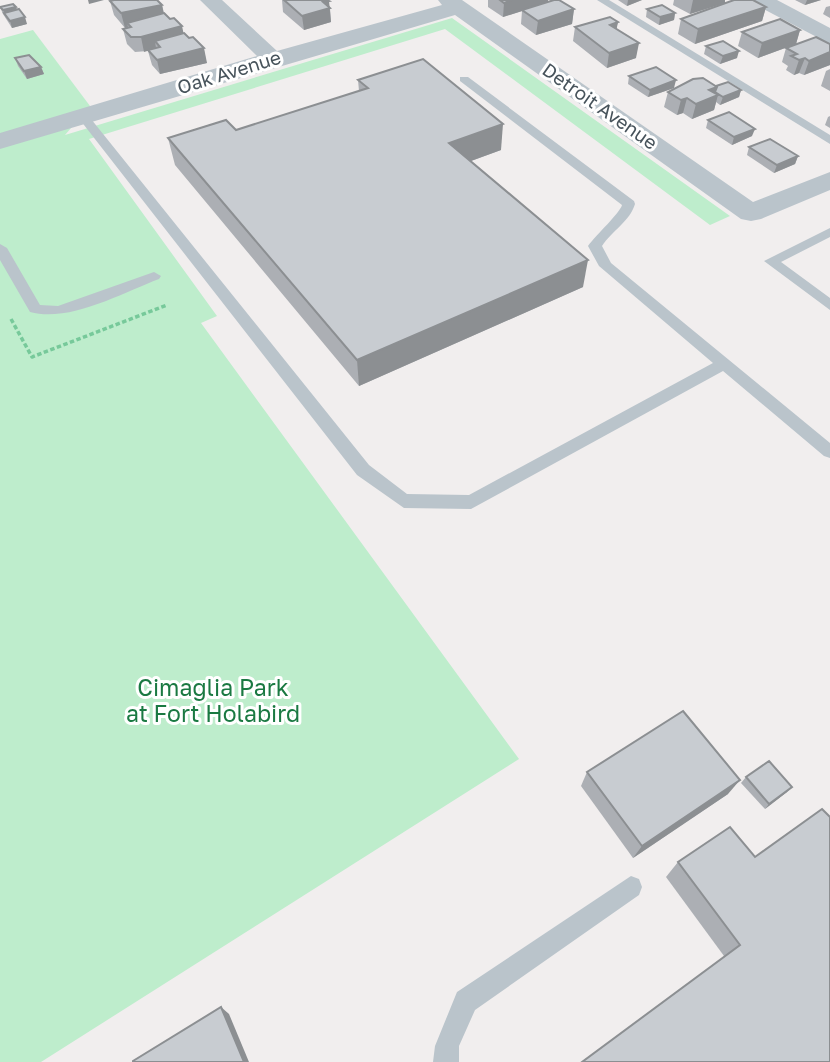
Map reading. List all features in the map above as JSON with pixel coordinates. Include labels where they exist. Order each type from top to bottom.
[{"type":"street","points":[[210,0],[273,59]]},
{"type":"street","points":[[761,0],[830,37]]},
{"type":"street","name":"Oak Avenue","points":[[0,141],[453,4]]},
{"type":"street","name":"Detroit Avenue","points":[[453,4],[751,213],[830,180]]},
{"type":"lane","points":[[602,0],[830,140]]},
{"type":"lane","points":[[464,79],[629,204],[626,214],[609,227],[595,246],[606,266],[830,452]]},
{"type":"lane","points":[[83,116],[363,470],[404,501],[471,502],[724,364]]},
{"type":"lane","points":[[830,232],[771,261],[830,305]]},
{"type":"lane","points":[[0,248],[35,309],[59,311],[154,276]]},
{"type":"lane","points":[[446,1062],[447,1046],[466,1001],[631,887]]},
{"type":"green space","name":"Cimaglia Park at Fort Holabird","points":[[452,18],[730,216],[710,225],[445,29],[89,139],[217,316],[201,323],[519,759],[41,1062],[0,1062],[0,39],[33,30],[90,106],[65,135]]},
{"type":"building","points":[[157,0],[162,5],[121,13],[110,1]]},
{"type":"building","points":[[284,0],[327,0],[329,1],[323,2],[330,8],[302,16]]},
{"type":"building","points":[[554,0],[574,9],[538,21],[522,10]]},
{"type":"building","points":[[734,0],[753,0],[766,7],[698,29],[681,19]]},
{"type":"building","points":[[13,4],[16,7],[3,10],[0,7]]},
{"type":"building","points":[[662,5],[675,13],[660,17],[647,9]]},
{"type":"building","points":[[19,9],[25,17],[10,21],[4,13]]},
{"type":"building","points":[[164,13],[182,26],[141,37],[131,37],[123,29],[131,27],[127,23]]},
{"type":"building","points":[[610,17],[618,22],[610,25],[639,43],[609,53],[575,27]]},
{"type":"building","points":[[780,19],[800,30],[762,43],[742,32]]},
{"type":"building","points":[[184,33],[189,38],[193,37],[204,48],[157,60],[148,50],[160,47],[155,41]]},
{"type":"building","points":[[816,37],[830,44],[830,52],[809,61],[791,56],[797,54],[786,48]]},
{"type":"building","points":[[723,41],[739,51],[723,56],[706,46]]},
{"type":"building","points":[[29,55],[41,67],[24,71],[15,58]]},
{"type":"building","points":[[423,59],[503,124],[449,143],[588,260],[357,360],[168,138],[226,120],[236,130],[368,88],[358,80]]},
{"type":"building","points":[[656,67],[676,80],[650,90],[629,76]]},
{"type":"building","points":[[703,78],[717,87],[709,90],[718,95],[696,104],[687,98],[681,100],[668,92],[693,79]]},
{"type":"building","points":[[728,82],[741,90],[723,97],[715,92],[716,86]]},
{"type":"building","points":[[729,112],[755,129],[734,137],[708,120]]},
{"type":"building","points":[[770,139],[798,156],[777,165],[749,147]]},
{"type":"building","points":[[683,711],[740,780],[642,846],[587,772]]},
{"type":"building","points":[[769,761],[792,787],[769,804],[746,777]]},
{"type":"building","points":[[822,809],[830,817],[830,1062],[582,1062],[740,945],[678,862],[730,827],[755,857]]},
{"type":"building","points":[[221,1007],[244,1062],[133,1062],[133,1061]]}]
